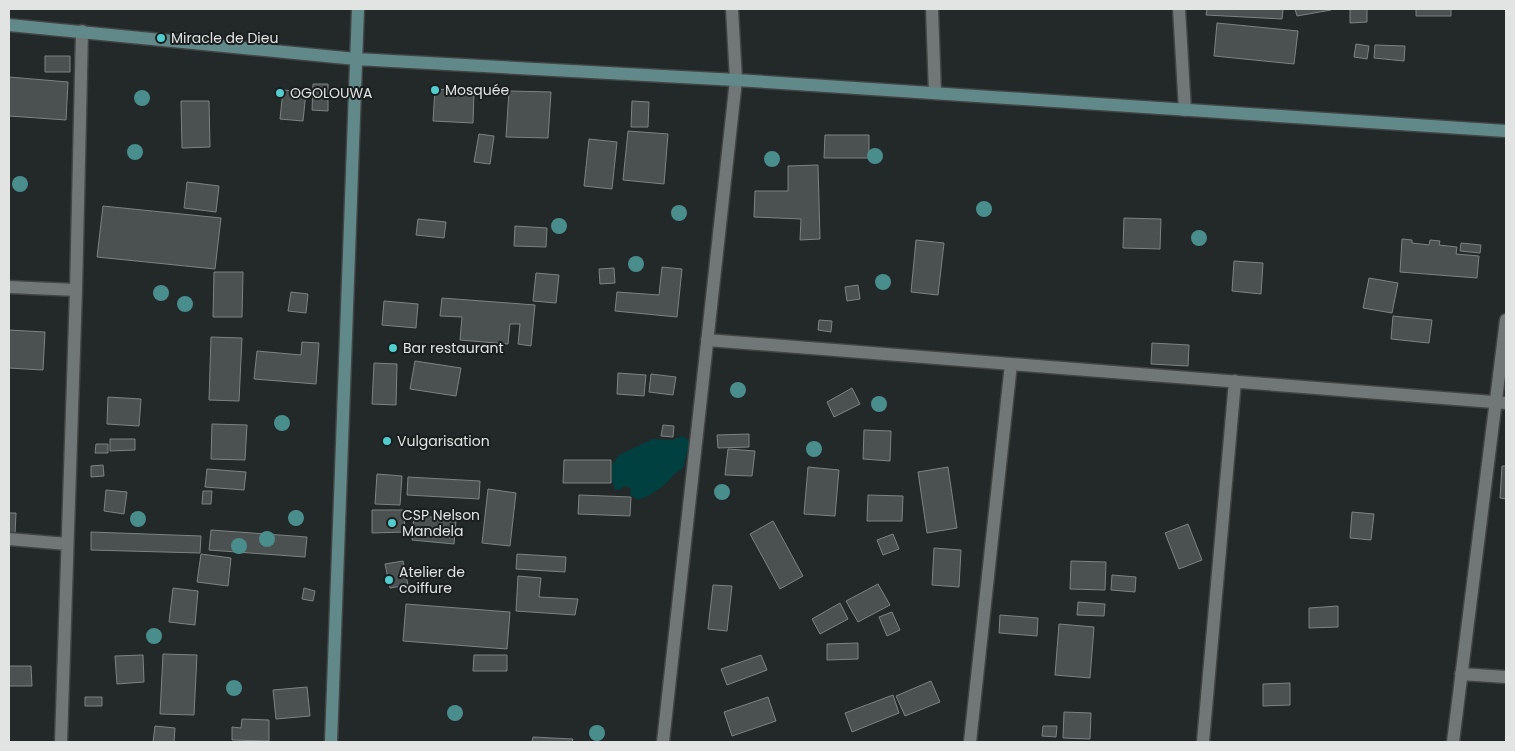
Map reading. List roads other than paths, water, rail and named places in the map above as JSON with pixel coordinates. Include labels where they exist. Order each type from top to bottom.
[{"type":"street","points":[[331,742],[358,9]]},
{"type":"street","points":[[663,742],[736,80],[732,9]]},
{"type":"street","points":[[932,9],[935,93]]},
{"type":"street","points":[[1179,9],[1185,110]]},
{"type":"street","points":[[9,25],[356,59],[736,80],[1506,130]]},
{"type":"street","points":[[61,742],[76,290],[82,31]]},
{"type":"street","points":[[9,287],[76,290]]},
{"type":"street","points":[[1453,742],[1461,674],[1501,402],[1506,320]]},
{"type":"street","points":[[707,340],[1501,402]]},
{"type":"street","points":[[970,742],[1011,364]]},
{"type":"street","points":[[1203,742],[1235,381]]},
{"type":"street","points":[[9,539],[67,544]]},
{"type":"street","points":[[1461,674],[1506,677]]},
{"type":"place","name":"Miracle de Dieu","points":[[161,38]]},
{"type":"place","name":"Mosquée","points":[[435,90]]},
{"type":"place","name":"OGOLOUWA","points":[[280,93]]},
{"type":"place","name":"Bar restaurant","points":[[393,348]]},
{"type":"place","name":"Vulgarisation","points":[[387,441]]},
{"type":"place","name":"CSP Nelson Mandela","points":[[392,523]]},
{"type":"place","name":"Atelier de coiffure","points":[[389,580]]}]
